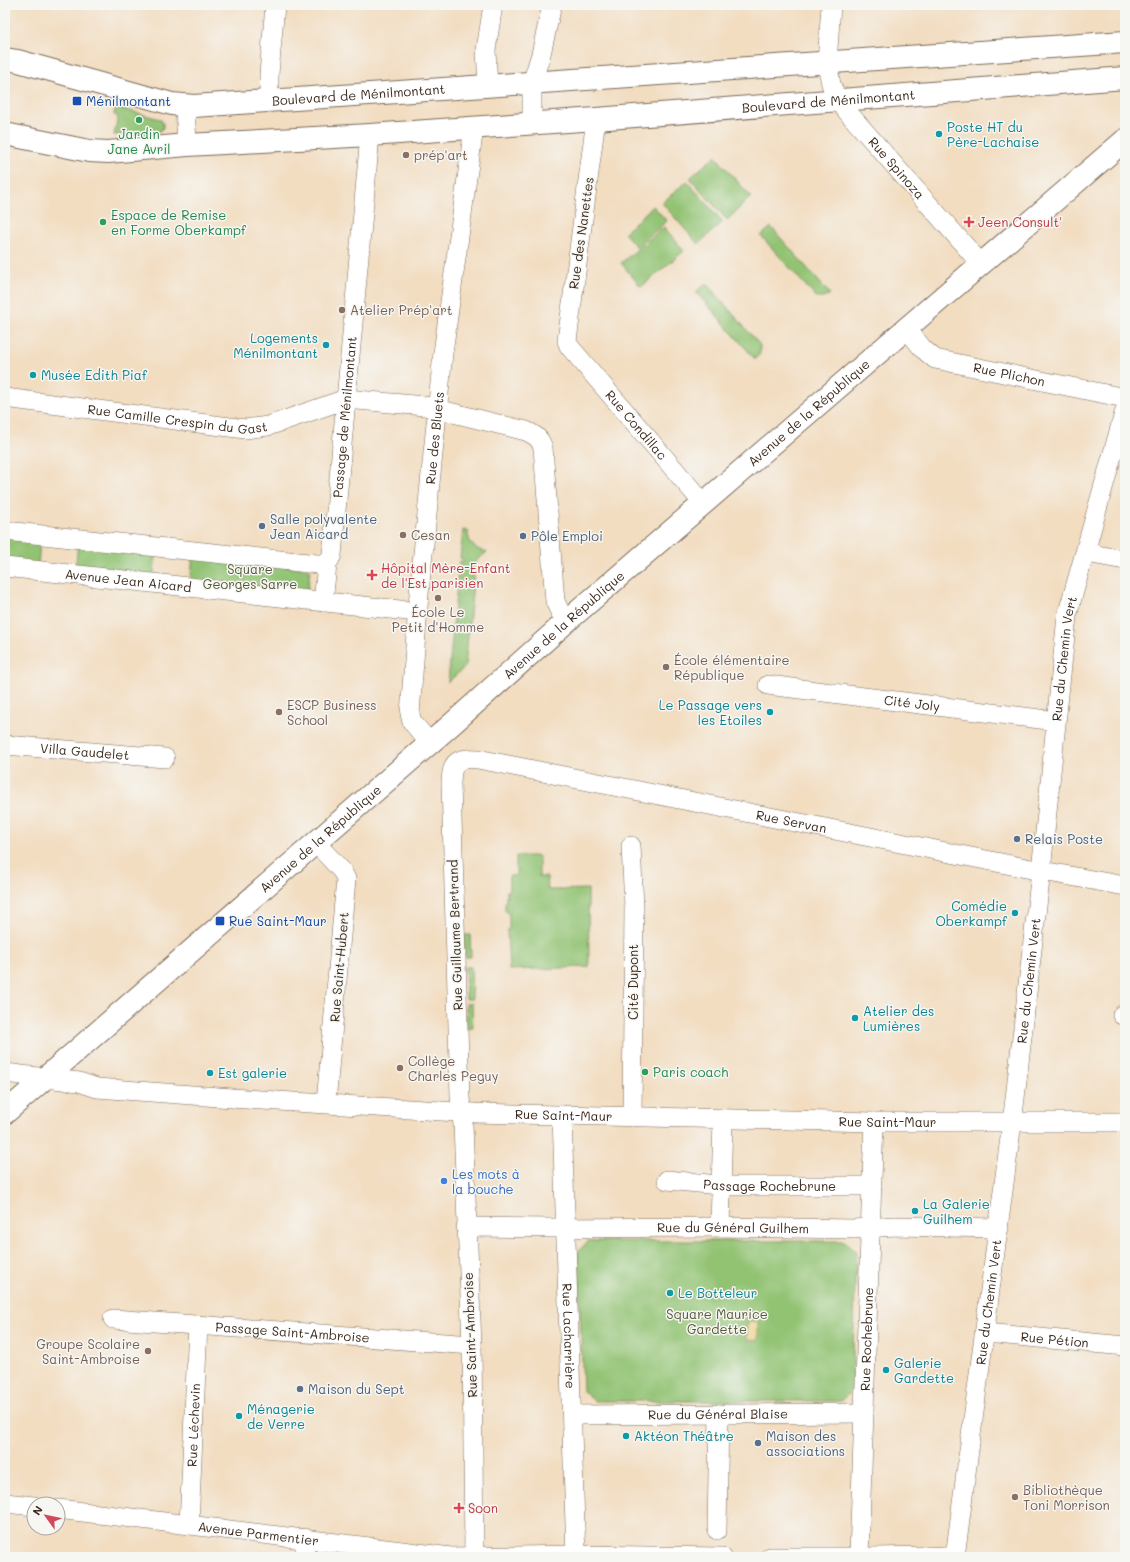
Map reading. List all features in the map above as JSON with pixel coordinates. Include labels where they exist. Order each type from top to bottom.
[{"type":"main road","name":"Boulevard de Ménilmontant","points":[[5,59],[18,61],[172,104],[185,105],[269,101],[1125,42]]},
{"type":"main road","name":"Boulevard de Ménilmontant","points":[[5,134],[89,152],[108,152],[187,145],[370,135],[596,119],[1125,78]]},
{"type":"main road","name":"Avenue de la République","points":[[5,1113],[316,843],[566,621],[1125,140]]},
{"type":"street","points":[[269,101],[269,80],[275,5]]},
{"type":"street","points":[[488,86],[486,50],[493,5]]},
{"type":"street","points":[[532,123],[532,83],[541,54],[552,5]]},
{"type":"street","name":"Rue Spinoza","points":[[831,5],[827,63],[831,84],[837,100],[981,264]]},
{"type":"street","points":[[185,105],[187,145]]},
{"type":"street","name":"Rue des Nanettes","points":[[569,346],[567,341],[567,332],[596,119]]},
{"type":"street","name":"Rue des Bluets","points":[[430,743],[412,722],[410,714],[418,612],[443,353],[474,127]]},
{"type":"street","name":"Passage de Ménilmontant","points":[[322,602],[327,565],[332,555],[370,135]]},
{"type":"street","name":"Rue Plichon","points":[[907,329],[923,349],[935,359],[1125,398]]},
{"type":"street","name":"Rue Condillac","points":[[569,346],[703,503]]},
{"type":"street","name":"Rue Camille Crespin du Gast","points":[[5,398],[245,429],[268,426],[346,399]]},
{"type":"street","points":[[346,399],[425,406],[526,431],[534,434],[538,438],[542,448],[555,601],[566,621]]},
{"type":"street","name":"Rue du Chemin Vert","points":[[953,1557],[985,1333],[1012,1122],[1041,871],[1067,616],[1124,422]]},
{"type":"street","points":[[5,531],[327,565]]},
{"type":"street","points":[[1086,553],[1125,560]]},
{"type":"street","name":"Avenue Jean Aicard","points":[[5,567],[418,612]]},
{"type":"street","name":"Cité Joly","points":[[768,685],[1056,721]]},
{"type":"street","name":"Villa Gaudelet","points":[[5,744],[165,758]]},
{"type":"street","name":"Rue Servan","points":[[458,761],[463,759],[478,759],[1041,871],[1125,886]]},
{"type":"street","name":"Rue Guillaume Bertrand","points":[[458,761],[452,768],[451,783],[461,1112]]},
{"type":"street","name":"Rue Saint-Hubert","points":[[316,843],[342,871],[346,879],[326,1103]]},
{"type":"street","name":"Cité Dupont","points":[[631,846],[634,906],[632,1117]]},
{"type":"street","name":"Rue Saint-Maur","points":[[5,1073],[79,1082],[97,1088],[461,1112],[874,1122],[1125,1122]]},
{"type":"street","name":"Rue Saint-Ambroise","points":[[461,1112],[463,1125],[472,1345],[474,1557]]},
{"type":"street","name":"Rue Lacharrière","points":[[562,1115],[576,1556]]},
{"type":"street","points":[[720,1227],[723,1119]]},
{"type":"street","name":"Rue Rochebrune","points":[[859,1556],[874,1122]]},
{"type":"street","name":"Passage Rochebrune","points":[[667,1180],[721,1186],[872,1186]]},
{"type":"street","name":"Rue du Général Guilhem","points":[[466,1227],[870,1228],[894,1226],[999,1228]]},
{"type":"street","name":"Passage Saint-Ambroise","points":[[113,1319],[472,1345]]},
{"type":"street","name":"Rue Léchevin","points":[[189,1525],[198,1325]]},
{"type":"street","name":"Rue Pétion","points":[[985,1333],[1125,1346]]},
{"type":"street","name":"Rue du Général Blaise","points":[[572,1415],[864,1413]]},
{"type":"street","points":[[717,1530],[719,1414]]},
{"type":"street","points":[[5,1503],[26,1505]]},
{"type":"street","name":"Avenue Parmentier","points":[[66,1510],[451,1557],[722,1557]]},
{"type":"street","points":[[305,1538],[305,1557]]},
{"type":"street","points":[[770,1557],[953,1557]]},
{"type":"green space","name":"Jardin Jane Avril","points":[[115,107],[160,119],[163,123],[163,128],[158,132],[114,135],[118,116],[114,115]]},
{"type":"green space","points":[[715,156],[751,197],[727,220],[690,178]]},
{"type":"green space","points":[[687,181],[723,222],[698,244],[662,203]]},
{"type":"green space","points":[[653,206],[667,221],[637,247],[624,233]]},
{"type":"green space","points":[[664,227],[684,251],[641,287],[621,263]]},
{"type":"green space","points":[[771,227],[830,294],[823,298],[815,296],[761,236]]},
{"type":"green space","points":[[706,283],[760,345],[760,354],[755,359],[696,292]]},
{"type":"green space","points":[[463,530],[468,531],[469,539],[473,546],[479,550],[487,552],[475,562],[465,667],[448,682],[459,561],[463,562],[463,559],[460,558]]},
{"type":"green space","points":[[5,535],[40,539],[38,568],[5,564]]},
{"type":"green space","points":[[78,543],[156,552],[153,580],[75,572]]},
{"type":"green space","name":"Square Georges Sarre","points":[[193,556],[310,569],[307,597],[190,584]]},
{"type":"green space","points":[[516,856],[539,856],[539,877],[547,877],[548,890],[588,889],[589,967],[509,970],[507,930],[509,930],[509,915],[505,910],[505,904],[507,891],[509,889],[509,876],[516,876]]},
{"type":"green space","points":[[464,935],[470,935],[471,957],[465,957]]},
{"type":"green space","points":[[465,967],[471,967],[472,999],[466,999]]},
{"type":"green space","points":[[466,1003],[472,1003],[473,1028],[467,1029]]},
{"type":"green space","name":"Square Maurice Gardette","points":[[588,1241],[845,1241],[856,1252],[852,1390],[841,1401],[594,1401],[583,1391],[578,1252]]},
{"type":"sand","points":[[747,1322],[758,1322],[758,1340],[747,1340]]},
{"type":"place","name":"Ménilmontant","points":[[77,101]]},
{"type":"place","name":"Jardin Jane Avril","points":[[139,120]]},
{"type":"place","name":"Poste HT du Père-Lachaise","points":[[939,134]]},
{"type":"place","name":"prép'art","points":[[406,155]]},
{"type":"place","name":"Espace de Remise en Forme Oberkampf","points":[[103,222]]},
{"type":"place","name":"Jeen Consult'","points":[[969,222]]},
{"type":"place","name":"Atelier Prép'art","points":[[342,310]]},
{"type":"place","name":"Logements Ménilmontant","points":[[326,345]]},
{"type":"place","name":"Musée Edith Piaf","points":[[33,375]]},
{"type":"place","name":"Salle polyvalente Jean Aicard","points":[[262,526]]},
{"type":"place","name":"Cesan","points":[[403,535]]},
{"type":"place","name":"Pôle Emploi","points":[[523,536]]},
{"type":"place","name":"Hôpital Mère-Enfant de l'Est parisien","points":[[372,575]]},
{"type":"place","name":"École Le Petit d'Homme","points":[[438,598]]},
{"type":"place","name":"École élémentaire République","points":[[666,667]]},
{"type":"place","name":"ESCP Business School","points":[[279,712]]},
{"type":"place","name":"Le Passage vers les Etoiles","points":[[770,712]]},
{"type":"place","name":"Relais Poste","points":[[1017,839]]},
{"type":"place","name":"Comédie Oberkampf","points":[[1015,913]]},
{"type":"place","name":"Rue Saint-Maur","points":[[220,921]]},
{"type":"place","name":"Atelier des Lumières","points":[[855,1018]]},
{"type":"place","name":"Collège Charles Peguy","points":[[400,1068]]},
{"type":"place","name":"Paris coach","points":[[645,1072]]},
{"type":"place","name":"Est galerie","points":[[210,1073]]},
{"type":"place","name":"Les mots à la bouche","points":[[444,1181]]},
{"type":"place","name":"La Galerie Guilhem","points":[[915,1211]]},
{"type":"place","name":"Le Botteleur","points":[[670,1293]]},
{"type":"place","name":"Groupe Scolaire Saint-Ambroise","points":[[148,1351]]},
{"type":"place","name":"Galerie Gardette","points":[[886,1370]]},
{"type":"place","name":"Maison du Sept","points":[[300,1389]]},
{"type":"place","name":"Ménagerie de Verre","points":[[239,1416]]},
{"type":"place","name":"Aktéon Théâtre","points":[[626,1436]]},
{"type":"place","name":"Maison des associations","points":[[758,1443]]},
{"type":"place","name":"Bibliothèque Toni Morrison","points":[[1015,1497]]},
{"type":"place","name":"Soon","points":[[459,1508]]}]
